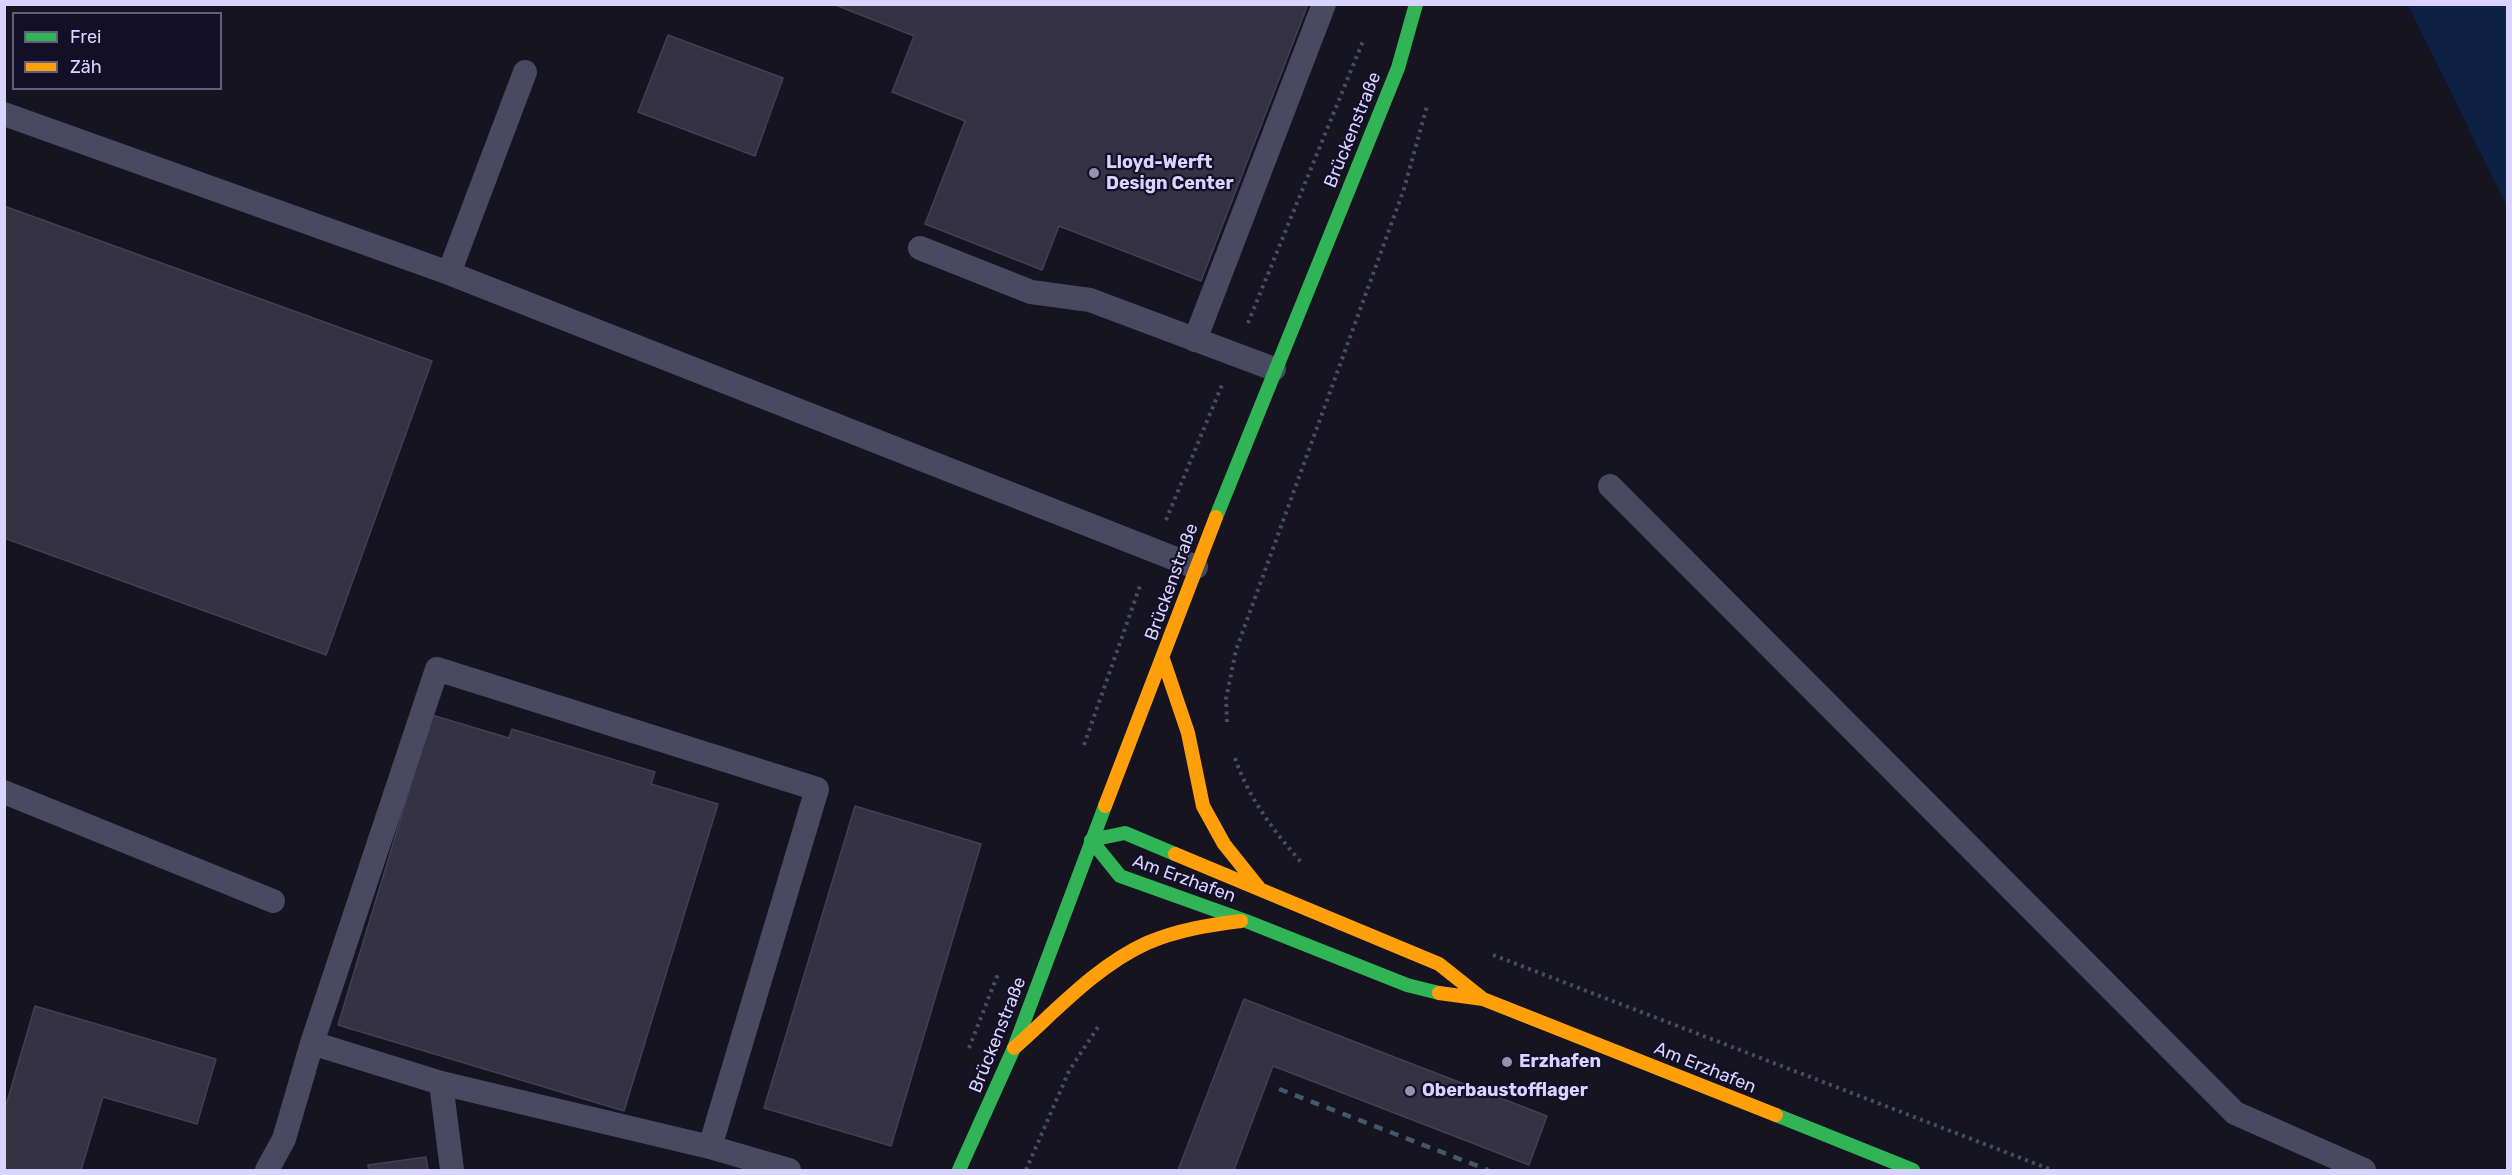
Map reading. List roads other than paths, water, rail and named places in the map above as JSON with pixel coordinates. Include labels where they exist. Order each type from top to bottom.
[{"type":"main road","name":"Brückenstraße","points":[[959,1170],[1014,1048],[1196,567],[1274,369],[1398,68],[1416,4]]},
{"type":"main road","points":[[1163,659],[1188,733],[1203,806],[1224,844],[1260,889]]},
{"type":"main road","name":"Am Erzhafen","points":[[1484,999],[1439,964],[1125,833],[1091,840],[1120,876],[1246,921],[1407,986],[1429,992],[1484,999],[1913,1170]]},
{"type":"main road","points":[[1014,1048],[1106,970],[1146,944],[1208,924],[1246,921]]},
{"type":"lane","points":[[1195,340],[1324,4]]},
{"type":"lane","points":[[449,273],[525,72]]},
{"type":"lane","points":[[4,114],[449,273],[1196,567]]},
{"type":"lane","points":[[920,248],[1031,292],[1090,300],[1274,369]]},
{"type":"lane","points":[[1610,486],[2235,1113],[2364,1170]]},
{"type":"lane","points":[[267,1170],[284,1139],[312,1043],[437,669],[817,789],[710,1147]]},
{"type":"lane","points":[[4,792],[273,901]]},
{"type":"lane","points":[[312,1043],[441,1083],[710,1147],[789,1170]]},
{"type":"lane","points":[[441,1083],[452,1170]]},
{"type":"water","points":[[2408,5],[2507,5],[2507,206]]},
{"type":"railway","points":[[1279,1089],[1488,1170]]},
{"type":"place","name":"Lloyd-Werft Design Center","points":[[1094,173]]},
{"type":"place","name":"Erzhafen","points":[[1507,1062]]},
{"type":"place","name":"Oberbaustofflager","points":[[1410,1091]]}]
